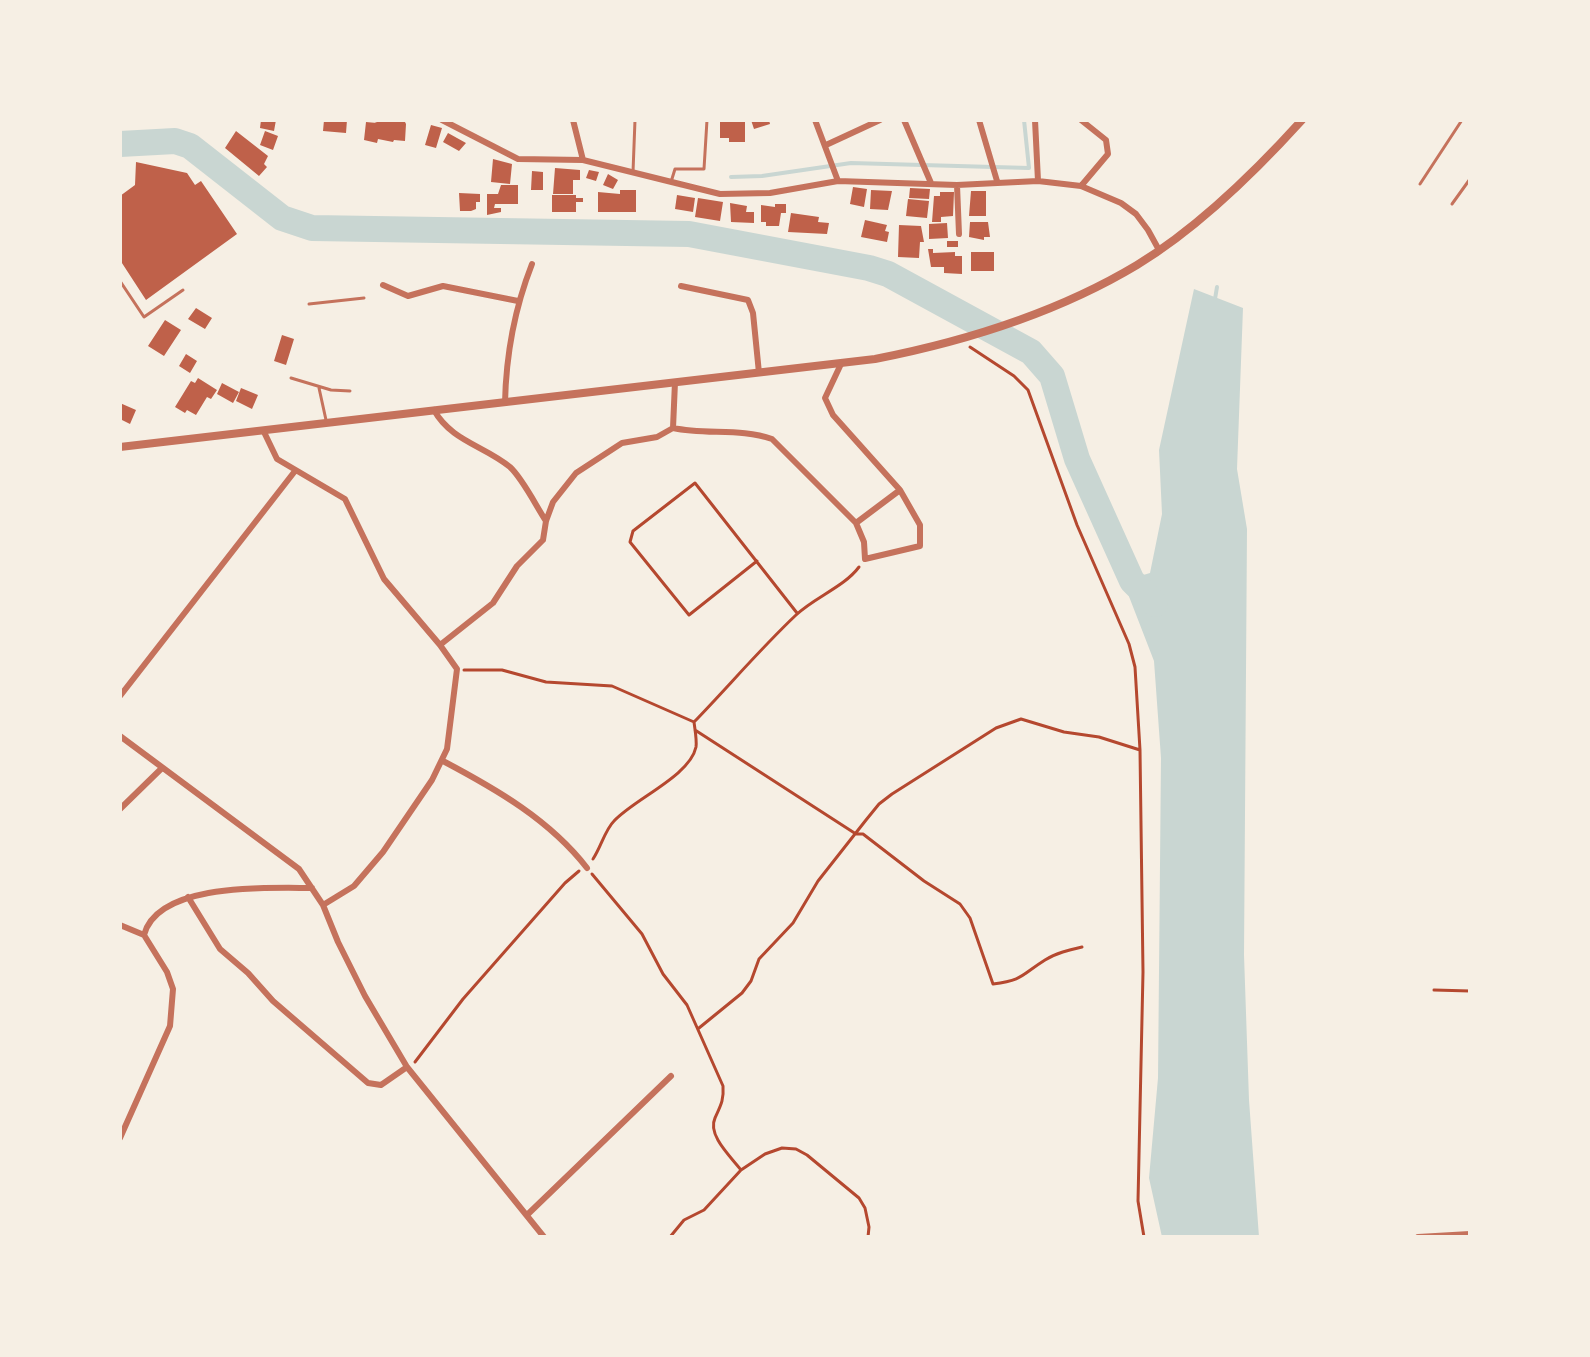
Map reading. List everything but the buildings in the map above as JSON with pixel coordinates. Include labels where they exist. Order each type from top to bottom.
[{"type":"street","points":[[442,120],[518,159],[583,160],[720,194],[770,193],[838,181],[957,185],[1038,181],[1081,186],[1121,203],[1136,214],[1159,250]]},
{"type":"street","points":[[573,120],[583,160]]},
{"type":"street","points":[[815,120],[838,181]]},
{"type":"street","points":[[826,145],[880,120]]},
{"type":"street","points":[[904,120],[931,183]]},
{"type":"street","points":[[979,120],[997,181]]},
{"type":"street","points":[[1035,120],[1038,181]]},
{"type":"street","points":[[1081,120],[1106,140],[1108,154],[1081,186]]},
{"type":"street","points":[[120,447],[841,364],[961,340],[1022,320],[1077,297],[1139,264],[1236,189],[1302,120]]},
{"type":"street","points":[[957,185],[959,234]]},
{"type":"street","points":[[505,403],[506,367],[518,301],[532,264]]},
{"type":"street","points":[[383,285],[408,296],[443,286],[518,301]]},
{"type":"street","points":[[681,286],[748,300],[753,313],[759,373]]},
{"type":"street","points":[[440,645],[493,603],[517,566],[543,540],[553,502],[576,473],[622,443],[657,437],[673,428],[697,433],[756,433],[772,439],[856,523],[864,542],[865,559],[920,546],[920,525],[900,490],[833,415],[825,398],[841,364]]},
{"type":"street","points":[[673,428],[675,382]]},
{"type":"street","points":[[434,410],[453,434],[511,468],[546,521]]},
{"type":"street","points":[[264,432],[277,459],[345,499],[384,579],[457,669],[443,761],[383,852],[354,886],[323,905]]},
{"type":"street","points":[[120,696],[295,471]]},
{"type":"street","points":[[856,523],[900,490]]},
{"type":"street","points":[[120,736],[299,869],[323,905],[351,969],[407,1067],[544,1237]]},
{"type":"street","points":[[443,761],[501,792],[570,846],[587,868]]},
{"type":"street","points":[[120,809],[162,768]]},
{"type":"street","points":[[144,935],[146,927],[161,910],[188,897],[230,890],[312,888]]},
{"type":"street","points":[[188,897],[220,949],[248,973],[273,1001],[368,1083],[381,1085],[407,1067]]},
{"type":"street","points":[[120,925],[144,935],[167,972],[173,989],[173,1010],[156,1061],[120,1138]]},
{"type":"street","points":[[527,1215],[671,1076]]},
{"type":"street","points":[[1418,1237],[1470,1234]]},
{"type":"lane","points":[[633,172],[635,120]]},
{"type":"lane","points":[[671,182],[675,169],[704,169],[707,120]]},
{"type":"lane","points":[[1420,184],[1462,120]]},
{"type":"lane","points":[[1452,204],[1470,179]]},
{"type":"lane","points":[[120,281],[144,317],[183,290]]},
{"type":"lane","points":[[309,304],[364,298]]},
{"type":"lane","points":[[291,378],[331,390],[350,391]]},
{"type":"lane","points":[[319,387],[326,424]]},
{"type":"path","points":[[961,340],[1014,376],[1028,390],[1077,525],[1129,644],[1138,691],[1140,750],[1143,972],[1138,1201],[1144,1237]]},
{"type":"path","points":[[757,561],[689,615],[630,542],[633,531],[695,483],[757,561],[797,613]]},
{"type":"path","points":[[694,722],[797,613],[852,576],[865,559]]},
{"type":"path","points":[[457,669],[502,670],[546,682],[612,686],[694,722]]},
{"type":"path","points":[[699,1028],[742,993],[751,981],[759,959],[793,923],[818,881],[879,804],[892,794],[1009,722],[1021,719],[1140,750]]},
{"type":"path","points":[[407,1067],[416,1062],[463,999],[565,883],[587,868],[603,844],[610,824],[624,810],[677,776],[696,749],[694,722]]},
{"type":"path","points":[[695,730],[856,834],[863,834],[924,881],[960,904],[970,918],[993,984],[1014,981],[1044,960],[1082,947]]},
{"type":"path","points":[[587,868],[642,934],[663,974],[687,1005],[699,1028],[723,1086],[724,1100],[714,1120],[714,1131],[741,1170]]},
{"type":"path","points":[[1434,990],[1470,991]]},
{"type":"path","points":[[670,1237],[684,1220],[704,1210],[741,1170],[765,1154],[782,1148],[796,1149],[807,1155],[859,1198],[865,1208],[868,1237]]},
{"type":"shaded area","points":[[1194,289],[1243,308],[1237,469],[1247,529],[1244,955],[1249,1100],[1259,1237],[1162,1237],[1149,1178],[1158,1078],[1161,758],[1154,661],[1123,581],[1150,573],[1162,514],[1159,450]]},
{"type":"waterway","points":[[731,177],[762,176],[851,163],[1029,168],[1024,120]]},
{"type":"waterway","points":[[120,144],[175,141],[190,146],[282,218],[312,228],[689,234],[888,274],[1031,352],[1052,376],[1077,459],[1132,581],[1155,604]]},
{"type":"waterway","points":[[1215,299],[1217,287]]}]
